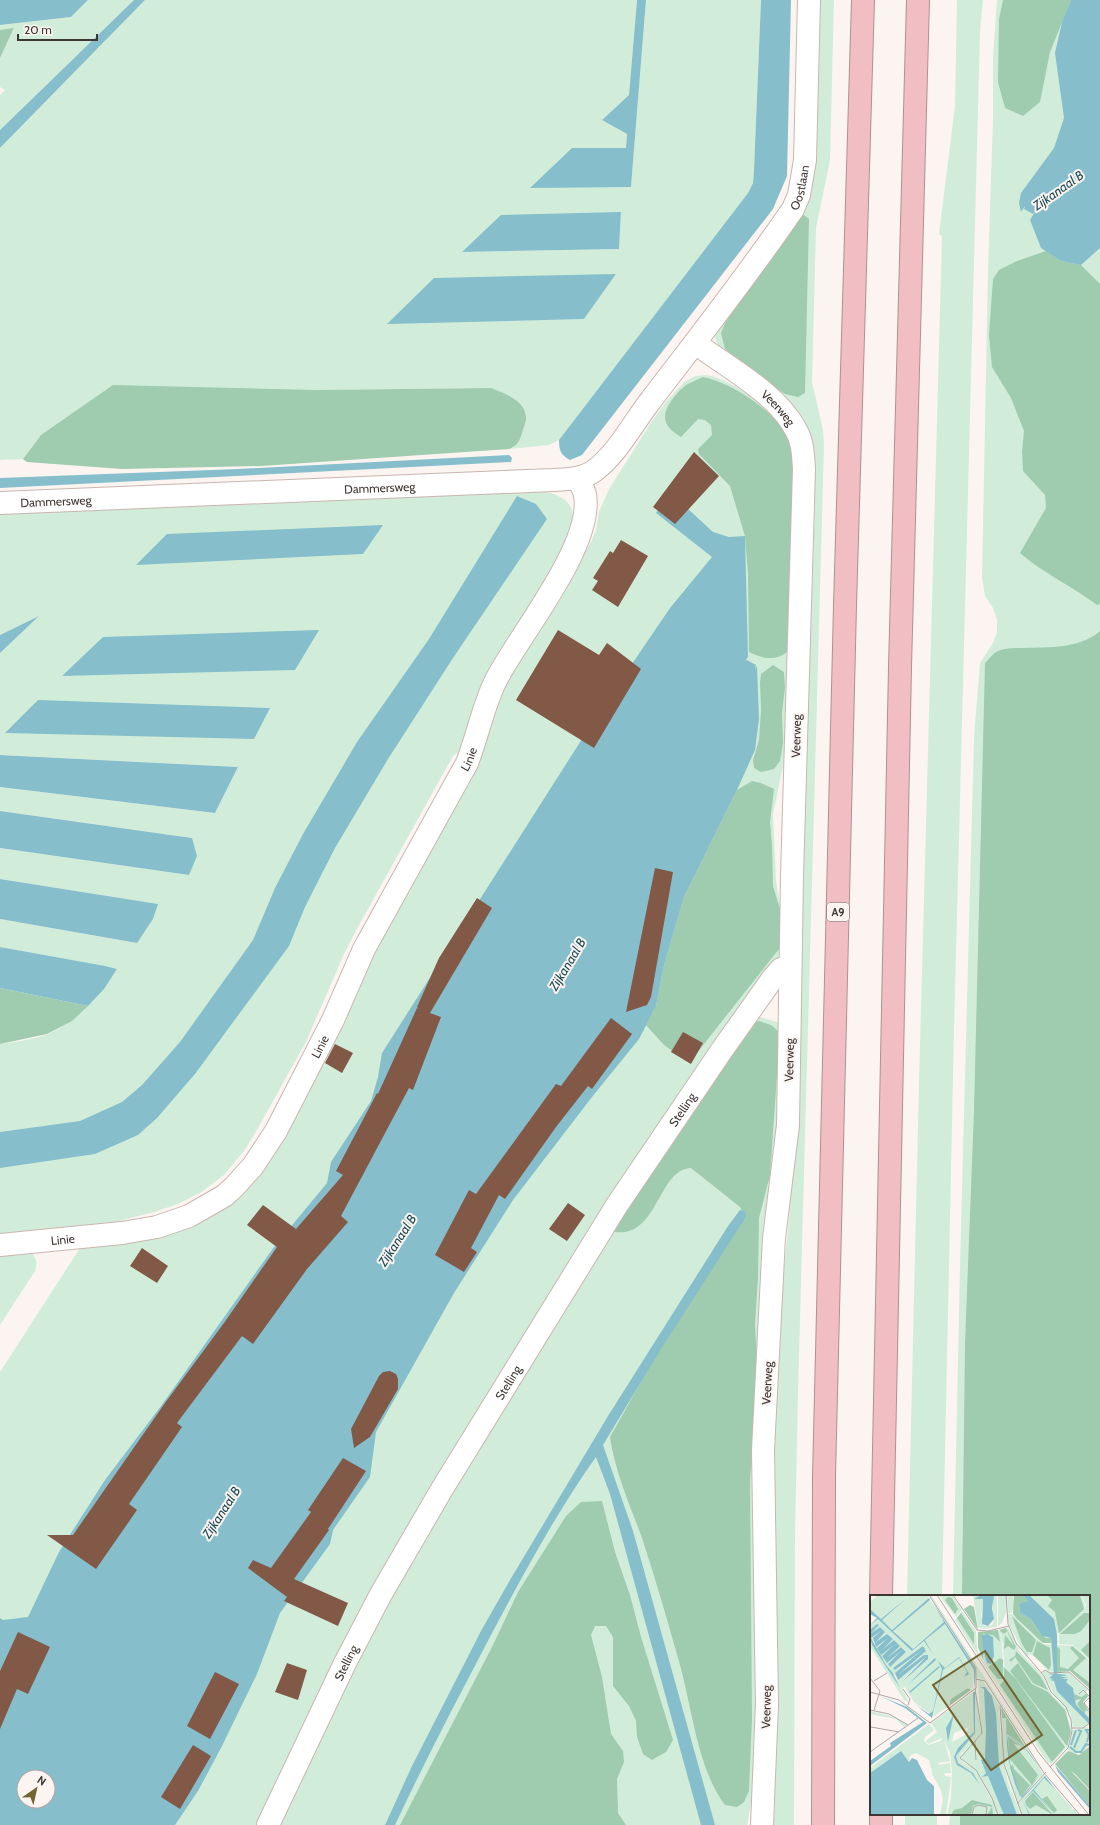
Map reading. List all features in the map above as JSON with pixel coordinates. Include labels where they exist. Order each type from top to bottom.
[{"type":"highway","name":"A9","points":[[823,1825],[824,1477],[846,590],[863,0]]},
{"type":"highway","points":[[881,1595],[900,667],[918,0]]},
{"type":"street","name":"Oostlaan","points":[[695,343],[780,228],[793,209],[799,195],[805,160],[809,0]]},
{"type":"street","name":"Dammersweg","points":[[0,503],[578,478],[593,472],[605,462],[695,343]]},
{"type":"street","name":"Veerweg","points":[[695,343],[764,394],[779,408],[797,431],[803,452],[804,486],[798,650],[790,967],[788,1125],[774,1238],[763,1450],[767,1704],[762,1825]]},
{"type":"street","name":"Linie","points":[[0,1245],[157,1227],[189,1216],[214,1202],[234,1187],[261,1155],[272,1137],[332,1020],[367,944],[467,763],[476,739],[487,698],[497,678],[553,589],[573,551],[584,516],[585,496],[578,478]]},
{"type":"street","name":"Stelling","points":[[268,1825],[345,1663],[385,1588],[442,1489],[574,1274],[655,1148],[773,978],[781,969],[790,967]]},
{"type":"green space","points":[[88,0],[134,0],[0,130],[0,95],[5,90],[0,87],[0,58],[14,29],[0,30],[0,25],[71,17]]},
{"type":"green space","points":[[145,0],[637,0],[629,95],[602,120],[627,134],[626,148],[572,148],[631,187],[646,0],[761,0],[753,183],[748,193],[559,440],[549,445],[509,449],[515,447],[491,388],[315,390],[41,435],[23,459],[0,460],[0,148]],"holes":[[[621,212],[619,249],[462,252]],[[616,274],[584,319],[387,323]]]},
{"type":"green space","points":[[817,0],[834,0],[830,160],[816,228],[812,382],[823,430],[824,445],[798,1393],[795,1535],[794,1825],[771,1825],[772,1458],[781,1297],[789,1221],[794,1140],[815,501],[814,467],[810,437],[806,424],[799,412],[792,403],[772,386],[719,349],[715,337],[717,330],[796,217]]},
{"type":"green space","points":[[957,0],[983,0],[980,32],[954,1030],[942,1595],[907,1595],[919,1082],[942,236],[939,234],[955,106]]},
{"type":"green space","points":[[997,0],[1100,0],[1100,1825],[949,1825],[950,1815],[1090,1815],[1090,1595],[953,1595],[974,737],[980,663],[993,643],[997,632],[997,620],[993,608],[985,596],[982,577],[988,271],[993,118],[993,58]]},
{"type":"green space","points":[[1003,0],[1071,0],[1050,52],[1040,102],[1023,116],[1005,108],[998,82],[999,19]]},
{"type":"green space","points":[[14,28],[0,58],[0,30]]},
{"type":"green space","points":[[804,215],[809,219],[805,393],[798,397],[785,394],[725,349],[721,333],[725,323],[799,219]]},
{"type":"green space","points":[[1046,251],[1061,261],[1081,265],[1100,284],[1100,604],[1097,605],[1038,567],[1020,553],[1046,508],[1045,495],[1023,471],[1022,452],[1024,431],[1011,398],[992,367],[989,335],[993,279],[999,270],[1017,261]]},
{"type":"green space","points":[[705,375],[723,380],[742,390],[767,409],[777,419],[794,443],[786,739],[783,766],[773,814],[776,882],[783,920],[781,949],[779,956],[601,1219],[262,1825],[0,1825],[0,1372],[80,1248],[231,1201],[495,698],[564,589],[591,542],[596,530],[599,512],[609,489],[654,418],[684,382],[695,376]]},
{"type":"green space","points":[[703,377],[739,391],[763,408],[782,427],[789,437],[794,451],[787,652],[778,657],[768,658],[749,652],[748,574],[745,536],[730,486],[699,454],[698,449],[712,435],[711,425],[705,420],[698,419],[681,437],[670,429],[666,422],[665,417],[668,407],[678,392],[686,385]]},
{"type":"green space","points":[[113,385],[315,390],[491,388],[508,395],[518,402],[525,412],[526,420],[519,441],[516,445],[509,449],[261,466],[122,469],[27,462],[23,459],[41,435]]},
{"type":"green space","points":[[537,490],[555,494],[570,505],[573,518],[565,545],[462,753],[457,753],[453,756],[359,925],[344,954],[306,1042],[244,1151],[224,1175],[200,1193],[178,1204],[100,1226],[0,1237],[0,1044],[48,1034],[69,1022],[95,998],[117,969],[0,947],[0,919],[137,943],[157,904],[0,879],[0,848],[189,875],[192,838],[0,811],[0,787],[215,813],[238,767],[0,755],[0,653],[37,617],[0,635],[0,514]]},
{"type":"green space","points":[[1100,631],[1100,1825],[960,1825],[960,1815],[1090,1815],[1090,1595],[962,1595],[965,1343],[974,1111],[985,663],[996,652],[1002,650],[1013,648],[1064,646],[1092,637]]},
{"type":"green space","points":[[773,665],[784,672],[785,687],[782,713],[783,743],[780,761],[774,769],[761,772],[754,768],[753,760],[759,740],[761,710],[760,682],[761,674]]},
{"type":"green space","points":[[752,781],[774,789],[770,822],[773,886],[782,916],[779,949],[689,1063],[664,1045],[646,1025],[656,1006],[664,965],[684,897],[737,790]]},
{"type":"green space","points":[[0,988],[88,1006],[72,1021],[47,1034],[0,1044]]},
{"type":"green space","points":[[760,1017],[780,1023],[779,1107],[775,1170],[764,1230],[765,1287],[757,1706],[754,1790],[747,1825],[276,1825],[345,1674],[531,1356],[753,1018]]},
{"type":"green space","points":[[759,1021],[771,1025],[778,1031],[779,1047],[770,1175],[759,1218],[758,1278],[755,1324],[758,1381],[750,1479],[752,1718],[749,1791],[744,1802],[737,1807],[725,1805],[716,1791],[702,1757],[680,1665],[642,1538],[615,1463],[610,1437],[665,1339],[744,1215],[740,1207],[691,1168],[680,1171],[671,1179],[649,1215],[640,1225],[629,1231],[615,1232],[613,1230],[752,1024]]},
{"type":"green space","points":[[0,1251],[30,1251],[34,1255],[36,1265],[35,1271],[0,1325]]},
{"type":"green space","points":[[602,1501],[615,1552],[630,1595],[641,1637],[673,1740],[666,1752],[652,1760],[643,1754],[637,1737],[636,1721],[629,1706],[613,1686],[613,1637],[606,1626],[595,1626],[591,1635],[602,1677],[611,1734],[623,1751],[624,1762],[617,1779],[618,1813],[626,1825],[400,1825],[493,1645],[518,1592],[566,1516],[581,1502]]},
{"type":"green space","points":[[905,1815],[937,1815],[937,1825],[905,1825]]},
{"type":"water","points":[[0,0],[88,0],[71,17],[0,25]]},
{"type":"water","points":[[134,0],[145,0],[0,148],[0,130]]},
{"type":"water","points":[[637,0],[646,0],[631,187],[530,188],[572,148],[626,148],[627,134],[602,120],[629,95]]},
{"type":"water","points":[[761,0],[791,0],[787,176],[773,209],[582,455],[570,460],[561,452],[559,440],[748,193],[753,183]]},
{"type":"water","name":"Zijkanaal B","points":[[1071,0],[1100,0],[1100,248],[1081,265],[1061,261],[1041,248],[1030,220],[1035,212],[1033,214],[1024,209],[1025,206],[1021,212],[1019,203],[1021,193],[1054,148],[1064,118],[1055,53],[1062,22]]},
{"type":"water","points":[[621,212],[619,249],[462,252],[501,215]]},
{"type":"water","points":[[616,274],[584,319],[387,324],[434,278]]},
{"type":"water","points":[[509,455],[512,458],[511,462],[0,488],[0,478],[238,469]]},
{"type":"water","points":[[517,496],[536,504],[547,519],[453,658],[388,759],[335,848],[305,907],[289,946],[195,1074],[157,1118],[138,1135],[95,1154],[0,1168],[0,1132],[80,1121],[122,1102],[142,1085],[180,1042],[253,940],[275,888],[303,834],[357,742],[429,639]]},
{"type":"water","name":"Zijkanaal B","points":[[666,499],[687,508],[713,532],[729,537],[745,536],[748,657],[745,661],[747,660],[756,665],[755,669],[757,666],[759,719],[755,750],[684,897],[664,965],[656,1006],[639,1039],[592,1097],[513,1200],[454,1293],[376,1432],[370,1477],[333,1530],[330,1544],[280,1613],[257,1674],[221,1748],[198,1791],[175,1825],[0,1825],[0,1618],[3,1620],[28,1617],[59,1552],[105,1480],[161,1406],[274,1247],[327,1183],[331,1162],[371,1101],[378,1077],[382,1053],[596,717],[670,608],[712,557],[656,513]]},
{"type":"water","points":[[383,525],[363,554],[136,565],[167,534]]},
{"type":"water","points":[[39,616],[0,653],[0,635]]},
{"type":"water","points":[[319,630],[295,670],[62,676],[103,637]]},
{"type":"water","points":[[38,700],[270,708],[254,739],[5,733]]},
{"type":"water","points":[[0,755],[238,767],[215,813],[0,787]]},
{"type":"water","points":[[0,811],[192,838],[197,856],[189,875],[0,848]]},
{"type":"water","points":[[0,879],[158,904],[153,919],[137,943],[0,919]]},
{"type":"water","points":[[0,947],[117,969],[104,989],[88,1006],[0,988]]},
{"type":"water","points":[[740,1210],[745,1211],[746,1217],[661,1349],[603,1445],[633,1531],[715,1825],[701,1825],[610,1494],[596,1457],[581,1478],[540,1544],[491,1635],[395,1825],[385,1825],[412,1766],[481,1631],[510,1580],[608,1416],[728,1226]]},
{"type":"building","points":[[694,452],[719,476],[675,524],[653,507]]},
{"type":"building","points":[[621,540],[648,556],[618,607],[592,590],[598,581],[593,578],[610,551],[613,553]]},
{"type":"building","points":[[558,630],[599,655],[607,643],[641,669],[594,748],[516,700]]},
{"type":"building","points":[[655,868],[673,872],[651,997],[647,1005],[626,1012]]},
{"type":"building","points":[[477,898],[492,908],[430,1013],[441,1017],[413,1090],[409,1088],[341,1216],[348,1222],[307,1269],[253,1344],[242,1336],[177,1423],[182,1427],[129,1504],[137,1510],[96,1569],[47,1535],[73,1535],[165,1403],[224,1323],[277,1247],[247,1225],[263,1205],[296,1229],[343,1175],[336,1171],[377,1093],[378,1094],[417,1008],[419,1009],[417,1007],[439,958]]},
{"type":"building","points":[[611,1018],[632,1034],[592,1089],[588,1086],[556,1127],[505,1199],[499,1195],[471,1248],[477,1252],[464,1272],[435,1255],[469,1190],[476,1194],[556,1084],[561,1086]]},
{"type":"building","points":[[683,1032],[703,1043],[691,1064],[671,1052]]},
{"type":"building","points":[[335,1044],[353,1053],[342,1073],[325,1063]]},
{"type":"building","points":[[568,1203],[585,1215],[567,1241],[549,1229]]},
{"type":"building","points":[[142,1248],[168,1266],[157,1283],[130,1266]]},
{"type":"building","points":[[390,1371],[396,1374],[398,1379],[398,1389],[370,1437],[354,1448],[351,1429],[379,1376],[383,1372]]},
{"type":"building","points":[[343,1458],[366,1471],[328,1529],[329,1530],[294,1579],[348,1603],[338,1626],[284,1601],[287,1597],[248,1568],[253,1560],[271,1568],[311,1512],[308,1510]]},
{"type":"building","points":[[18,1632],[50,1647],[28,1694],[17,1689],[0,1729],[0,1671]]},
{"type":"building","points":[[287,1663],[307,1670],[298,1700],[275,1692]]},
{"type":"building","points":[[215,1672],[239,1684],[210,1739],[187,1726]]},
{"type":"building","points":[[193,1745],[211,1756],[180,1809],[161,1797]]}]
